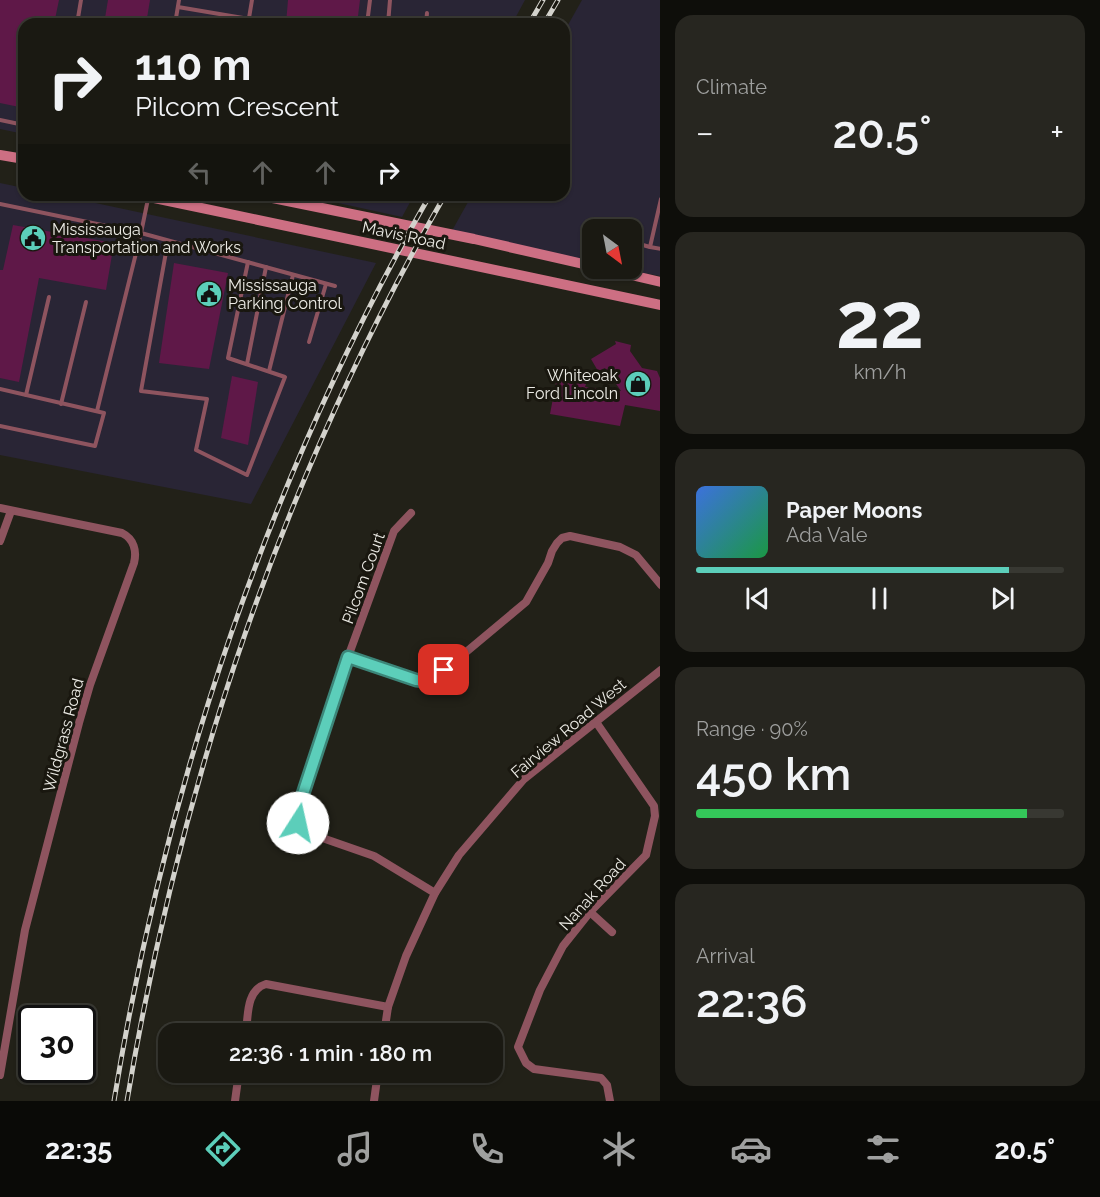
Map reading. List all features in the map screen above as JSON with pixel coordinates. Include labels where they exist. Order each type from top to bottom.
[{"type":"main road","points":[[0,155],[18,158]]},
{"type":"main road","name":"Mavis Road","points":[[170,201],[660,305]]},
{"type":"main road","name":"Mavis Road","points":[[287,201],[582,264]]},
{"type":"main road","points":[[642,278],[660,282]]},
{"type":"street","name":"Wildgrass Road","points":[[0,508],[122,533],[131,540],[135,554],[134,563],[90,685],[25,930],[4,1030],[0,1075]]},
{"type":"street","points":[[0,541],[11,511]]},
{"type":"street","name":"Pilcom Court","points":[[411,513],[394,531],[348,657],[297,812],[298,823],[308,833],[374,856],[435,893]]},
{"type":"street","points":[[348,657],[416,680],[428,681],[435,678],[526,602],[557,543],[562,538],[570,536],[620,546],[636,555],[660,585]]},
{"type":"street","name":"Fairview Road West","points":[[386,1023],[388,1007],[406,956],[435,893],[459,855],[524,779],[660,670]]},
{"type":"street","name":"Nanak Road","points":[[597,722],[654,806],[655,816],[646,855],[590,912],[563,946],[540,990],[518,1047],[526,1063],[534,1069],[601,1078],[607,1085],[609,1101]]},
{"type":"street","points":[[590,912],[612,932]]},
{"type":"street","points":[[248,1023],[252,993],[258,986],[266,984],[388,1007]]},
{"type":"street","points":[[235,1101],[237,1083]]},
{"type":"street","points":[[374,1101],[376,1083]]},
{"type":"lane","points":[[78,18],[81,0]]},
{"type":"lane","points":[[176,18],[179,0]]},
{"type":"lane","points":[[250,18],[252,0]]},
{"type":"lane","points":[[368,18],[370,0]]},
{"type":"lane","points":[[388,18],[390,0]]},
{"type":"lane","points":[[178,7],[230,18]]},
{"type":"lane","points":[[427,13],[427,18]]},
{"type":"lane","points":[[0,120],[18,124]]},
{"type":"lane","points":[[650,247],[660,199]]},
{"type":"lane","points":[[97,411],[141,233],[145,201]]},
{"type":"lane","points":[[0,204],[141,233],[335,286]]},
{"type":"lane","points":[[168,241],[141,391],[207,399],[196,450],[247,475],[285,377],[228,358],[248,262]]},
{"type":"lane","points":[[642,245],[660,249]]},
{"type":"lane","points":[[247,364],[266,267]]},
{"type":"lane","points":[[269,371],[293,274]]},
{"type":"lane","points":[[309,342],[326,284]]},
{"type":"lane","points":[[26,395],[49,297]]},
{"type":"lane","points":[[61,404],[86,302]]},
{"type":"lane","points":[[0,389],[104,413],[95,446],[0,426]]},
{"type":"shaded area","points":[[0,0],[525,0],[515,18],[18,18],[18,133],[0,129]]},
{"type":"shaded area","points":[[582,0],[660,0],[660,276],[642,273],[642,219],[582,219],[582,261],[449,236],[469,201],[570,201],[570,21]]},
{"type":"shaded area","points":[[0,183],[18,187],[18,201],[86,201],[376,263],[251,504],[0,455]]},
{"type":"shaded area","points":[[329,201],[411,201],[402,217]]},
{"type":"building","points":[[0,0],[59,0],[55,18],[18,18],[18,107],[0,103]]},
{"type":"building","points":[[108,0],[150,0],[147,18],[105,18]]},
{"type":"building","points":[[288,0],[360,0],[358,18],[286,18]]},
{"type":"building","points":[[13,225],[114,243],[106,290],[39,278],[19,382],[0,378],[0,270],[3,270]]},
{"type":"building","points":[[174,263],[228,273],[209,369],[159,363]]},
{"type":"building","name":"Whiteoak Ford Lincoln","points":[[615,341],[631,345],[630,351],[642,368],[657,371],[660,378],[660,411],[625,405],[620,426],[550,414],[557,377],[586,384],[585,387],[621,391],[605,368],[598,371],[591,359],[616,344]]},
{"type":"building","points":[[232,376],[258,382],[248,445],[221,438]]},
{"type":"railway","points":[[532,18],[543,0]]},
{"type":"railway","points":[[548,18],[558,0]]},
{"type":"railway","points":[[114,1101],[136,982],[163,865],[194,748],[231,634],[273,521],[320,410],[372,301],[427,201]]},
{"type":"railway","points":[[127,1101],[149,981],[177,864],[208,748],[245,634],[287,522],[334,411],[387,302],[442,201]]},
{"type":"place","name":"Mississauga Transportation and Works","points":[[33,238]]},
{"type":"place","name":"Mississauga Parking Control","points":[[209,294]]},
{"type":"place","name":"Whiteoak Ford Lincoln","points":[[638,384]]},
{"type":"route","points":[[298,823],[297,812],[348,657],[416,680],[428,681],[444,670]]}]
